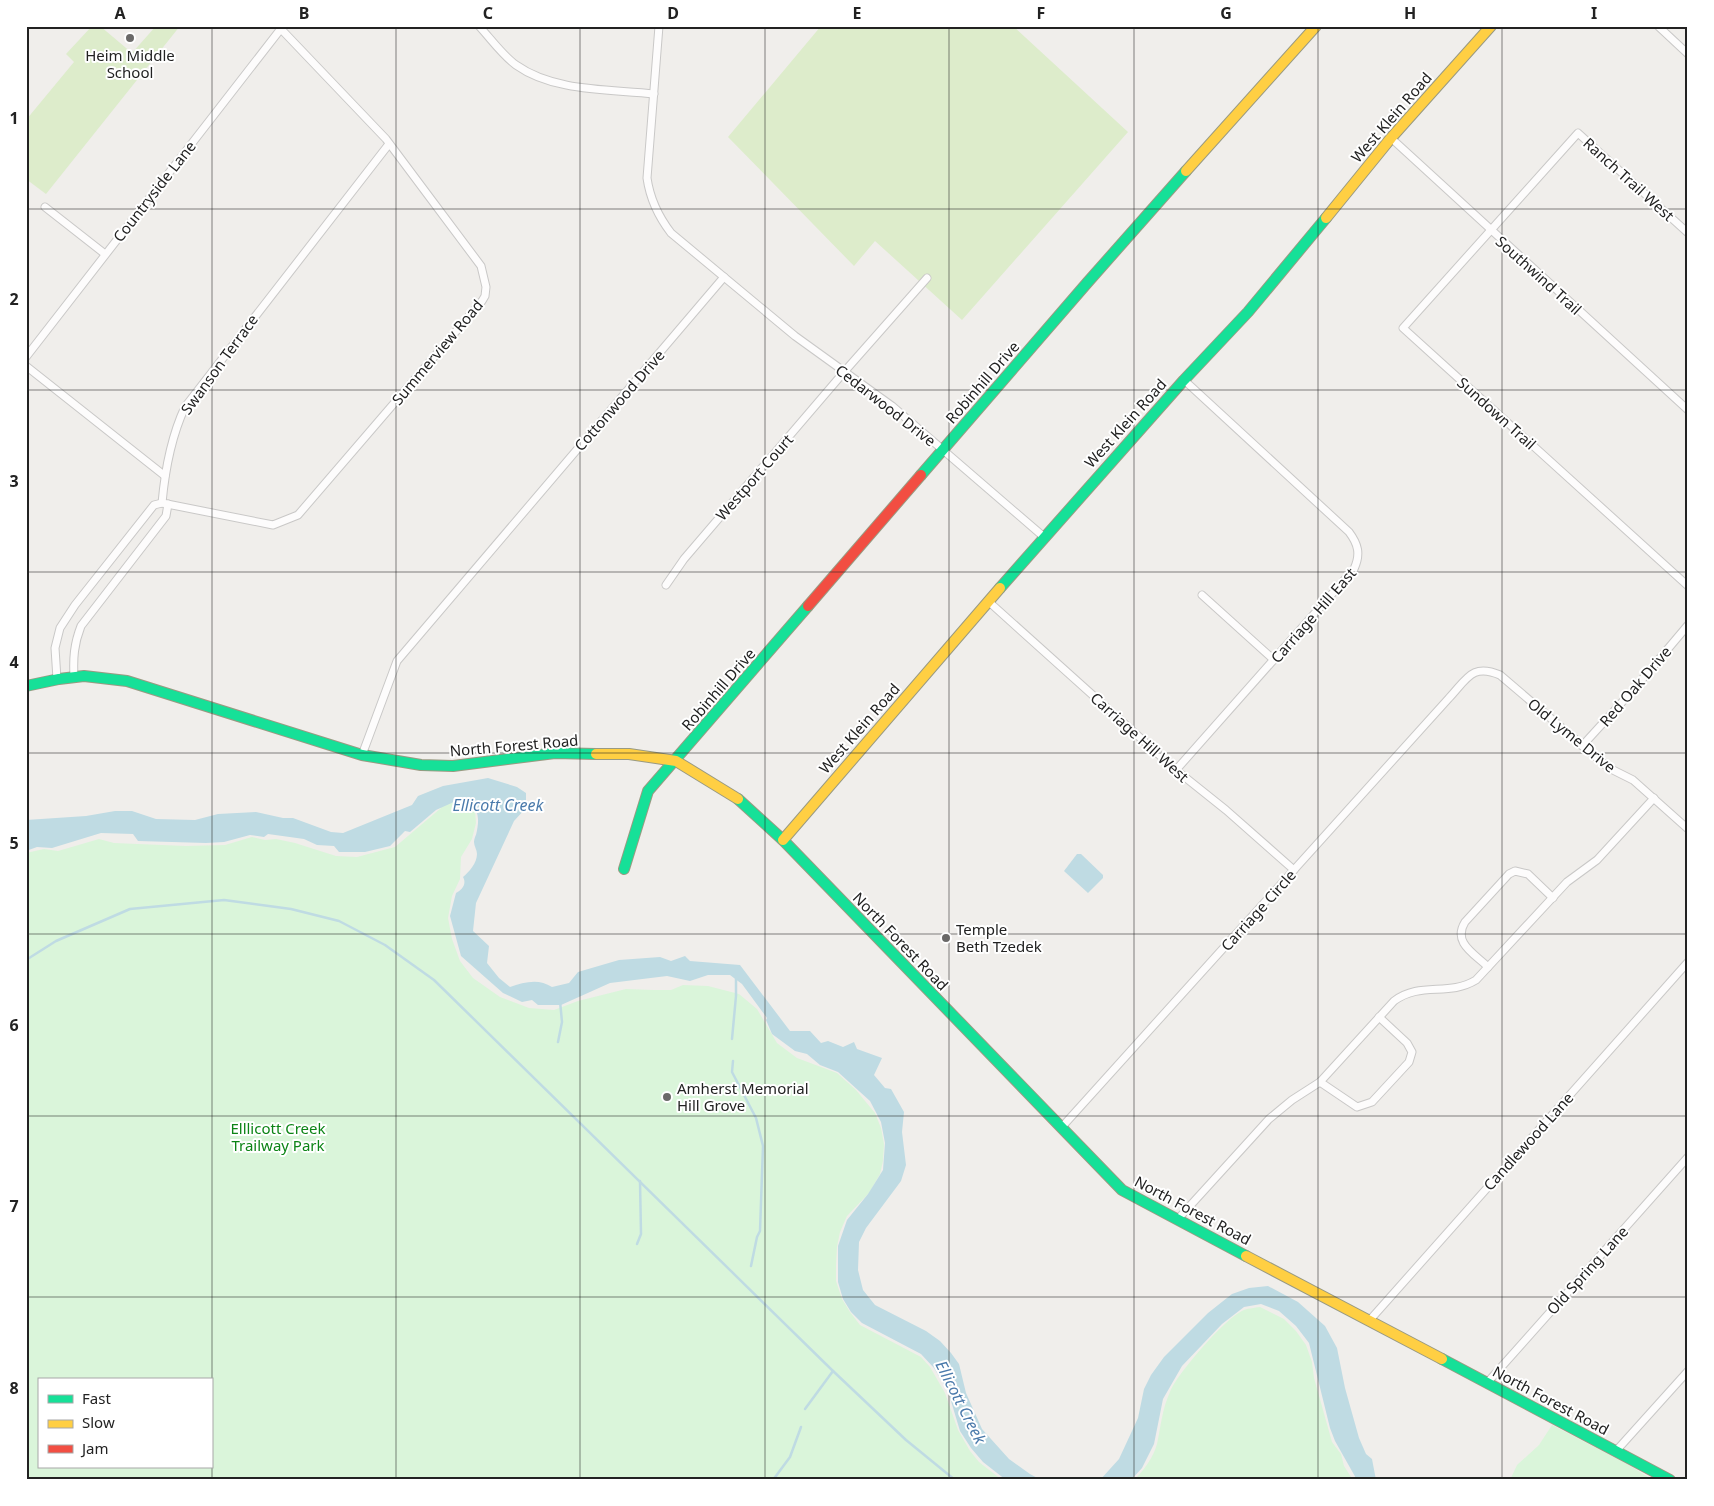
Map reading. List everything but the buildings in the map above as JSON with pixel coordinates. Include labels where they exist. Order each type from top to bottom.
[{"type":"street","points":[[479,26],[514,64],[531,75],[546,81],[561,85],[654,94]]},
{"type":"street","points":[[659,26],[648,165],[648,184],[652,201],[657,213],[671,233],[724,277]]},
{"type":"street","name":"Robinhill Drive","points":[[624,869],[648,791],[676,761],[1093,276],[1316,26]]},
{"type":"street","name":"West Klein Road","points":[[783,840],[1044,537],[1184,380],[1248,312],[1391,138],[1491,26]]},
{"type":"street","points":[[1658,26],[1688,54]]},
{"type":"street","name":"Summerview Road","points":[[165,503],[273,525],[298,515],[485,296],[486,287],[481,266],[389,144],[282,28]]},
{"type":"street","name":"Countryside Lane","points":[[26,356],[282,28]]},
{"type":"street","name":"Ranch Trail West","points":[[1490,230],[1578,133],[1688,233]]},
{"type":"street","name":"Southwind Trail","points":[[1391,138],[1688,410]]},
{"type":"street","name":"Swanson Terrace","points":[[74,677],[73,655],[75,640],[81,626],[166,516],[165,476],[176,426],[185,407],[389,144]]},
{"type":"street","points":[[44,207],[105,254]]},
{"type":"street","name":"Sundown Trail","points":[[1490,230],[1403,328],[1688,586]]},
{"type":"street","name":"Cedarwood Drive","points":[[724,277],[795,336],[892,406],[1044,537]]},
{"type":"street","name":"Cottonwood Drive","points":[[362,755],[397,661],[724,277]]},
{"type":"street","name":"Westport Court","points":[[666,585],[684,559],[844,372],[928,278]]},
{"type":"street","points":[[26,366],[165,476]]},
{"type":"street","name":"Carriage Hill East","points":[[1176,770],[1354,569],[1358,555],[1358,546],[1349,532],[1184,380]]},
{"type":"street","points":[[57,679],[55,648],[60,628],[75,605],[154,506],[165,503]]},
{"type":"street","points":[[1202,595],[1274,660]]},
{"type":"street","name":"Carriage Hill West","points":[[988,601],[1176,770],[1226,810],[1294,870]]},
{"type":"street","name":"Red Oak Drive","points":[[1582,746],[1688,625]]},
{"type":"street","name":"Old Lyme Drive","points":[[1454,692],[1477,670],[1484,669],[1500,674],[1582,746],[1609,768],[1633,780],[1688,829]]},
{"type":"street","name":"North Forest Road","points":[[26,686],[57,679],[93,676],[127,681],[362,755],[422,765],[453,766],[555,753],[629,754],[676,761],[720,786],[735,797],[783,840],[1122,1190],[1670,1480]]},
{"type":"street","name":"Carriage Circle","points":[[1061,1128],[1454,692]]},
{"type":"street","points":[[1178,1220],[1269,1119],[1292,1100],[1320,1082],[1394,1001],[1402,995],[1418,990],[1451,989],[1476,980],[1567,882],[1598,860],[1654,798]]},
{"type":"street","points":[[1488,967],[1464,944],[1460,936],[1461,929],[1465,922],[1508,874],[1514,871],[1528,874],[1553,898]]},
{"type":"street","name":"Candlewood Lane","points":[[1370,1321],[1688,962]]},
{"type":"street","points":[[1320,1082],[1346,1101],[1357,1107],[1363,1106],[1372,1102],[1409,1062],[1412,1052],[1407,1043],[1379,1017]]},
{"type":"street","name":"Old Spring Lane","points":[[1487,1383],[1688,1157]]},
{"type":"street","points":[[1616,1451],[1688,1371]]},
{"type":"green space","points":[[92,26],[100,26],[132,53],[156,26],[180,26],[46,194],[26,179],[26,120],[74,62],[66,54]]},
{"type":"green space","points":[[821,26],[1013,26],[1128,132],[962,320],[875,241],[854,266],[728,137]]},
{"type":"green space","name":"Elllicott Creek Trailway Park","points":[[443,797],[464,803],[475,810],[476,823],[472,839],[461,857],[460,879],[452,896],[448,918],[452,939],[460,961],[473,978],[500,997],[529,1008],[554,1010],[578,1001],[626,989],[671,990],[683,985],[708,986],[739,994],[757,1009],[777,1043],[797,1058],[837,1073],[856,1090],[875,1113],[881,1128],[884,1144],[883,1161],[880,1174],[869,1193],[847,1216],[840,1232],[837,1247],[836,1281],[842,1299],[860,1325],[921,1357],[930,1367],[945,1393],[958,1430],[970,1451],[979,1462],[1002,1480],[26,1480],[26,853],[44,849],[58,851],[99,839],[114,843],[186,846],[225,845],[252,837],[295,843],[336,856],[357,857],[395,847],[441,808]]},
{"type":"green space","points":[[1260,1307],[1284,1319],[1306,1345],[1332,1442],[1341,1454],[1344,1466],[1353,1480],[1134,1480],[1145,1468],[1153,1454],[1167,1398],[1182,1373],[1226,1323],[1244,1310]]},
{"type":"green space","points":[[1552,1425],[1627,1464],[1653,1480],[1510,1480],[1517,1465],[1539,1445]]},
{"type":"water","name":"Ellicott Creek","points":[[488,778],[517,787],[526,793],[526,808],[514,821],[476,903],[473,931],[489,946],[487,963],[499,978],[510,987],[531,982],[542,982],[552,987],[569,983],[578,972],[619,960],[660,957],[671,961],[685,956],[690,961],[740,965],[790,1031],[810,1031],[821,1043],[828,1041],[843,1047],[854,1042],[857,1049],[882,1058],[874,1075],[885,1088],[891,1089],[904,1112],[902,1132],[906,1165],[901,1181],[866,1228],[859,1242],[858,1270],[863,1290],[875,1305],[926,1331],[940,1341],[959,1364],[966,1393],[982,1429],[1009,1459],[1041,1480],[1006,1480],[983,1462],[960,1431],[948,1391],[934,1368],[921,1354],[862,1323],[851,1312],[843,1299],[838,1282],[838,1246],[847,1220],[868,1194],[883,1170],[885,1143],[881,1122],[870,1101],[838,1072],[820,1065],[807,1054],[795,1051],[772,1034],[766,1020],[767,1018],[742,984],[730,975],[708,975],[690,981],[667,976],[610,983],[561,1005],[538,1005],[532,1000],[522,1002],[503,993],[461,956],[450,916],[456,893],[464,884],[463,877],[468,873],[477,857],[474,842],[478,817],[476,810],[470,802],[456,801],[436,810],[410,832],[405,831],[390,846],[365,852],[339,852],[334,846],[317,845],[304,839],[268,834],[264,837],[250,835],[224,842],[206,843],[138,841],[133,834],[101,833],[52,848],[37,847],[26,851],[26,820],[86,816],[115,811],[132,811],[156,819],[195,820],[218,814],[256,812],[283,818],[293,818],[331,832],[343,833],[412,805],[418,796],[443,786]]},
{"type":"water","points":[[1077,854],[1081,854],[1103,875],[1103,878],[1088,893],[1064,871]]},
{"type":"water","points":[[1268,1286],[1298,1302],[1325,1326],[1337,1348],[1345,1388],[1359,1438],[1366,1454],[1372,1459],[1376,1480],[1357,1480],[1335,1441],[1309,1343],[1296,1326],[1279,1311],[1261,1304],[1244,1307],[1222,1324],[1182,1366],[1163,1399],[1154,1444],[1142,1468],[1131,1480],[1100,1480],[1119,1459],[1138,1418],[1144,1389],[1164,1357],[1208,1313],[1232,1294],[1249,1288]]},
{"type":"waterway","points":[[26,960],[56,941],[130,909],[224,900],[291,909],[339,921],[385,945],[434,980],[833,1371],[906,1440],[955,1480]]},
{"type":"waterway","points":[[732,1039],[736,978]]},
{"type":"waterway","points":[[558,1042],[562,1022],[560,1001]]},
{"type":"waterway","points":[[733,1061],[732,1072],[756,1118],[763,1146],[760,1231],[751,1266]]},
{"type":"waterway","points":[[637,1244],[641,1234],[640,1181]]},
{"type":"waterway","points":[[805,1409],[833,1371]]},
{"type":"waterway","points":[[773,1480],[790,1457],[801,1427]]},
{"type":"traffic: fast","points":[[921,475],[1186,171]]},
{"type":"traffic: fast","points":[[1000,588],[1184,380],[1248,312],[1326,218]]},
{"type":"traffic: fast","points":[[624,869],[648,791],[808,606]]},
{"type":"traffic: fast","points":[[26,686],[84,676],[127,681],[362,755],[421,765],[453,766],[555,753],[596,754]]},
{"type":"traffic: fast","points":[[738,799],[783,840],[1122,1190],[1246,1256]]},
{"type":"traffic: fast","points":[[1442,1359],[1670,1480]]},
{"type":"traffic: slow","points":[[1186,171],[1316,26]]},
{"type":"traffic: slow","points":[[1326,218],[1391,138],[1491,26]]},
{"type":"traffic: slow","points":[[783,840],[1000,588]]},
{"type":"traffic: slow","points":[[596,754],[629,754],[676,761],[738,799]]},
{"type":"traffic: slow","points":[[1246,1256],[1442,1359]]},
{"type":"traffic: jam","points":[[808,606],[921,475]]},
{"type":"place","name":"Heim Middle School","points":[[130,38]]},
{"type":"place","name":"Temple Beth Tzedek","points":[[946,938]]},
{"type":"place","name":"Amherst Memorial Hill Grove","points":[[667,1097]]}]
